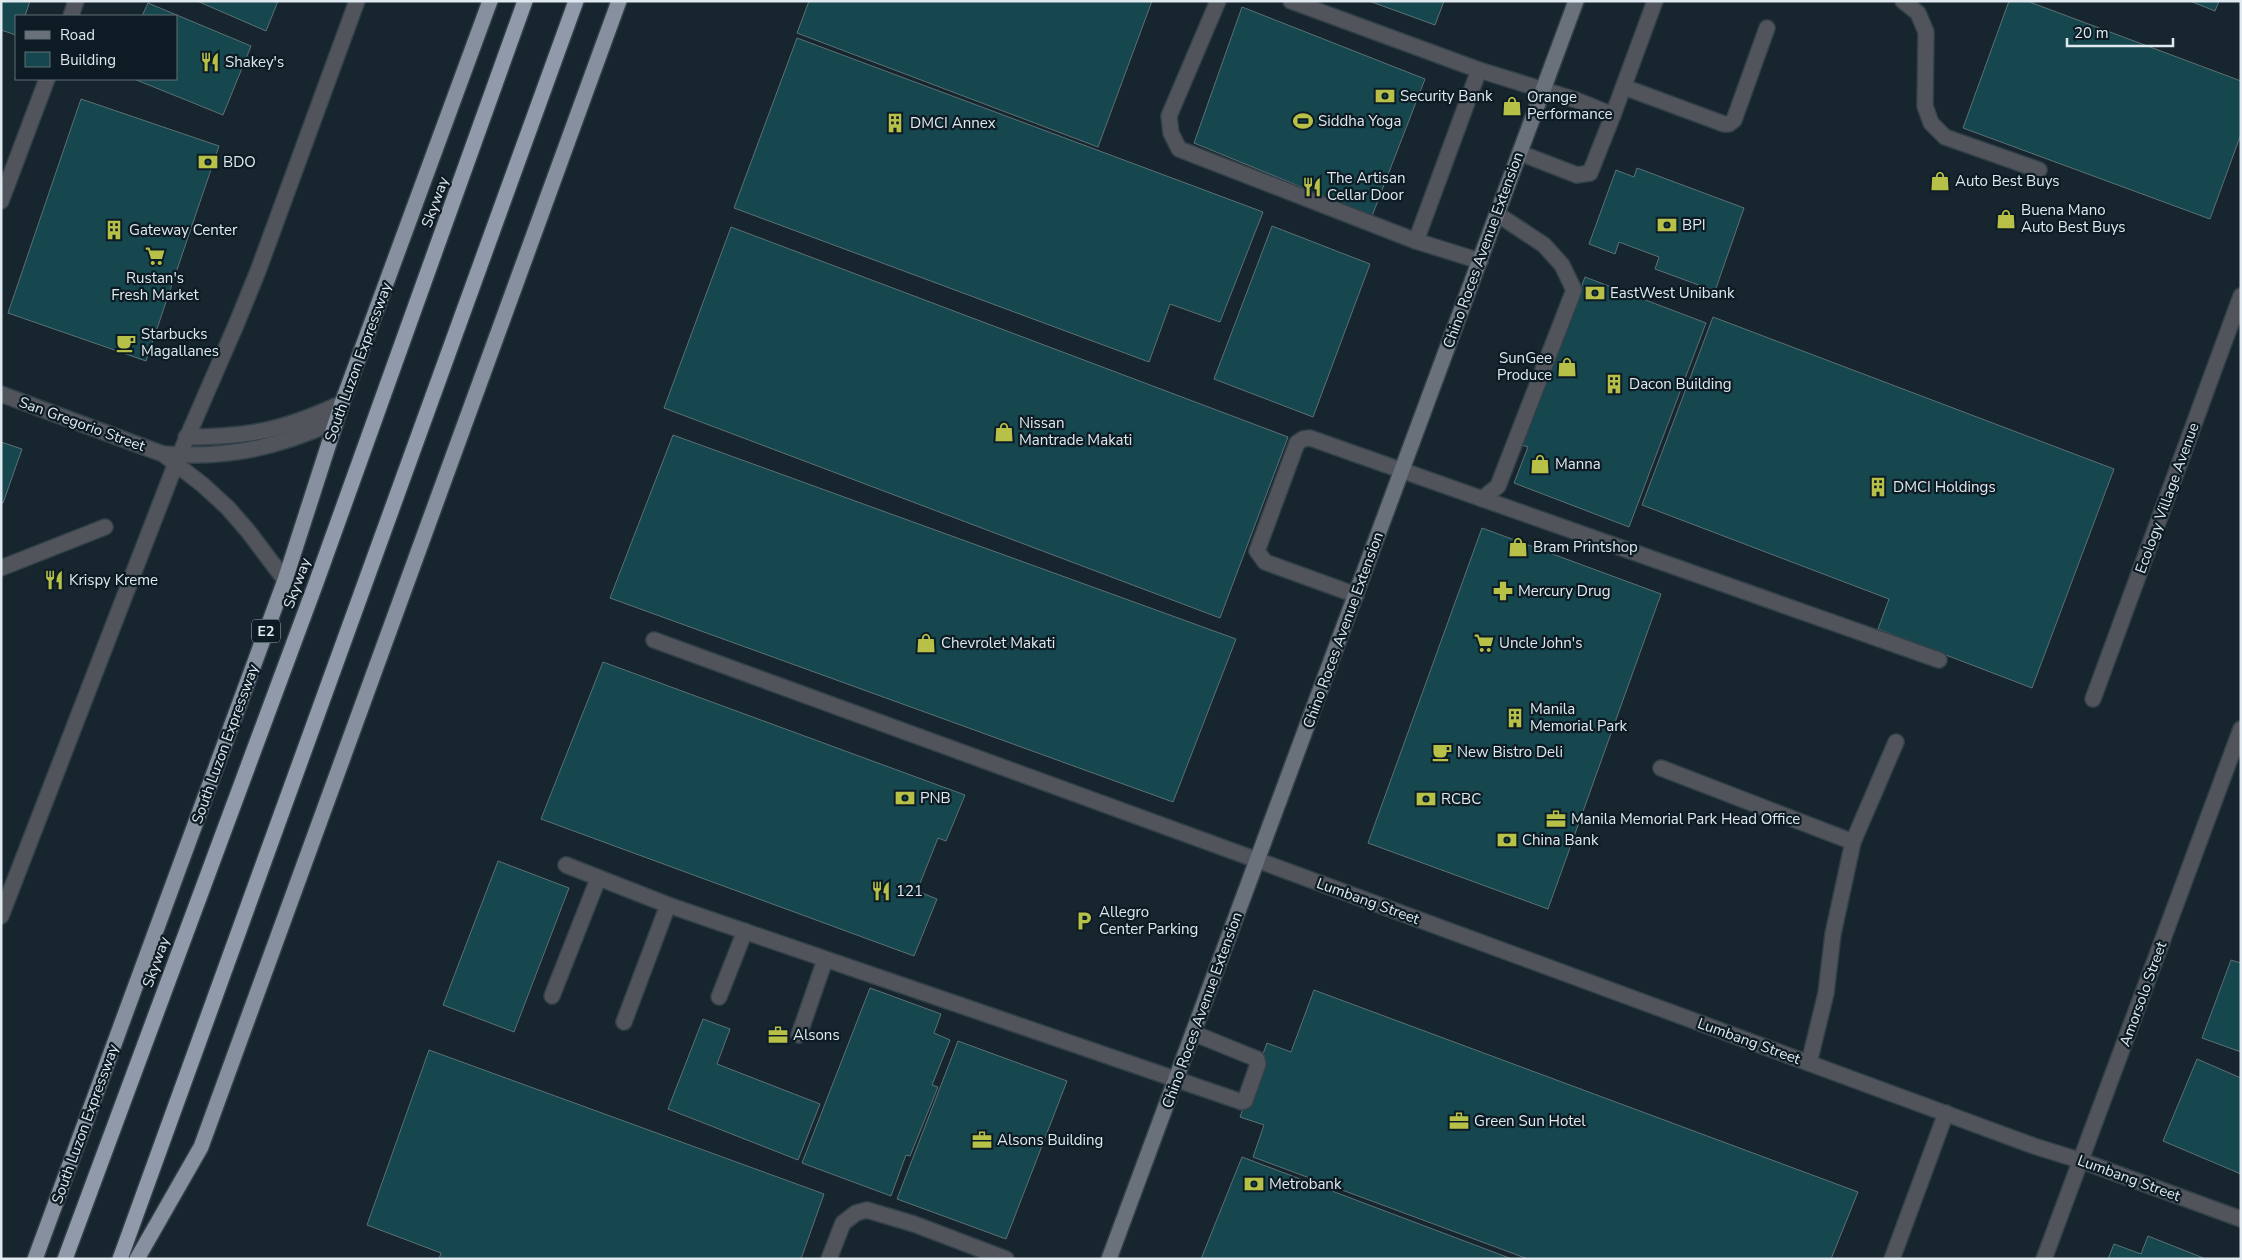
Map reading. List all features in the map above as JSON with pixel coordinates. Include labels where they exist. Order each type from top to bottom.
[{"type":"highway","name":"South Luzon Expressway","points":[[35,1259],[285,580],[342,403],[490,1]]},
{"type":"highway","name":"Skyway","points":[[65,1259],[316,583],[525,1]]},
{"type":"highway","points":[[120,1259],[576,1]]},
{"type":"highway","points":[[126,1259],[581,1]]},
{"type":"highway","points":[[137,1259],[201,1147],[619,1]]},
{"type":"main road","name":"Chino Roces Avenue Extension","points":[[1109,1259],[1576,1]]},
{"type":"street","points":[[71,15],[76,1]]},
{"type":"street","points":[[1,916],[186,437],[254,280],[357,1]]},
{"type":"street","points":[[1218,1],[1169,116],[1171,133],[1179,149],[1416,241],[1480,260]]},
{"type":"street","points":[[1291,1],[1479,70],[1576,100],[1613,115]]},
{"type":"street","points":[[1520,153],[1577,176],[1590,173],[1655,1]]},
{"type":"street","points":[[1903,1],[1918,13],[1926,32],[1924,106],[1931,123],[1945,137],[2039,170]]},
{"type":"street","points":[[1624,87],[1724,124],[1729,124],[1734,120],[1767,28]]},
{"type":"street","points":[[1416,241],[1479,70]]},
{"type":"street","points":[[1,201],[47,80]]},
{"type":"street","points":[[1482,499],[1498,486],[1574,290],[1562,265],[1544,245],[1497,214]]},
{"type":"street","name":"Ecology Village Avenue","points":[[2093,699],[2241,296]]},
{"type":"street","name":"San Gregorio Street","points":[[1,394],[178,459],[228,508],[253,537],[285,580]]},
{"type":"street","points":[[186,437],[226,437],[267,432],[306,420],[342,403]]},
{"type":"street","points":[[178,459],[261,449],[300,437],[336,420]]},
{"type":"street","points":[[1356,595],[1266,562],[1257,551],[1297,444],[1303,439],[1310,438],[1939,660]]},
{"type":"street","points":[[1,568],[105,527]]},
{"type":"street","name":"Lumbang Street","points":[[654,640],[2034,1146],[2082,1161],[2241,1219]]},
{"type":"street","name":"Amorsolo Street","points":[[2044,1259],[2241,729]]},
{"type":"street","points":[[1809,1063],[1826,993],[1833,934],[1853,842],[1896,742]]},
{"type":"street","points":[[1661,768],[1853,842]]},
{"type":"street","points":[[566,865],[668,905],[825,960],[1176,1080],[1242,1102],[1245,1101],[1258,1064],[1257,1059],[1193,1033]]},
{"type":"street","points":[[552,996],[598,878]]},
{"type":"street","points":[[624,1022],[668,905]]},
{"type":"street","points":[[719,997],[745,931]]},
{"type":"street","points":[[799,1035],[825,960]]},
{"type":"street","points":[[1892,1259],[1946,1113]]},
{"type":"street","points":[[830,1259],[843,1223],[856,1213],[867,1210],[914,1224],[1006,1259]]},
{"type":"building","points":[[1,1],[30,1],[25,15],[15,15],[15,35],[1,30]]},
{"type":"building","points":[[197,1],[278,1],[266,31]]},
{"type":"building","points":[[809,1],[1152,1],[1098,147],[797,33]]},
{"type":"building","points":[[1369,1],[1444,1],[1435,25]]},
{"type":"building","points":[[2009,1],[2027,1],[2241,81],[2241,134],[2210,219],[1963,128]]},
{"type":"building","points":[[2190,1],[2219,1],[2215,11]]},
{"type":"building","name":"Shakey's","points":[[148,3],[177,15],[142,15]]},
{"type":"building","points":[[1242,7],[1425,79],[1372,216],[1194,143]]},
{"type":"building","name":"Shakey's","points":[[178,16],[251,46],[223,115],[136,80],[178,80]]},
{"type":"building","name":"DMCI Annex","points":[[797,38],[1263,212],[1220,322],[1170,304],[1149,362],[734,208]]},
{"type":"building","name":"Gateway Center","points":[[81,99],[219,146],[146,361],[8,313]]},
{"type":"building","name":"BPI","points":[[1637,168],[1744,208],[1715,291],[1655,269],[1659,257],[1619,242],[1615,254],[1589,244],[1616,170],[1634,177]]},
{"type":"building","points":[[1272,226],[1370,264],[1313,417],[1214,379]]},
{"type":"building","name":"Nissan Mantrade Makati","points":[[731,227],[1288,437],[1220,618],[664,408]]},
{"type":"building","name":"Dacon Building","points":[[1585,277],[1706,323],[1629,527],[1514,483],[1528,447],[1522,445]]},
{"type":"building","name":"DMCI Holdings","points":[[1713,317],[2114,469],[2032,688],[1878,629],[1889,599],[1642,505]]},
{"type":"building","name":"Chevrolet Makati","points":[[673,435],[1236,639],[1173,802],[610,598]]},
{"type":"building","points":[[1,442],[22,449],[3,503],[1,502]]},
{"type":"building","name":"Manila Memorial Park","points":[[1482,528],[1661,594],[1548,909],[1368,843]]},
{"type":"building","points":[[603,662],[965,795],[946,841],[938,838],[917,891],[937,899],[914,956],[541,819]]},
{"type":"building","points":[[498,861],[569,888],[514,1032],[443,1005]]},
{"type":"building","points":[[2231,960],[2241,963],[2241,1052],[2202,1038]]},
{"type":"building","points":[[870,988],[941,1014],[934,1033],[950,1040],[932,1085],[938,1087],[910,1156],[906,1155],[891,1196],[802,1163]]},
{"type":"building","name":"Green Sun Hotel","points":[[1314,990],[1858,1192],[1831,1259],[1528,1259],[1253,1157],[1264,1125],[1240,1117],[1267,1043],[1291,1052]]},
{"type":"building","points":[[703,1019],[730,1029],[717,1064],[820,1104],[798,1160],[668,1109]]},
{"type":"building","name":"Alsons Building","points":[[958,1041],[1067,1081],[1006,1239],[897,1199]]},
{"type":"building","points":[[429,1050],[824,1194],[801,1259],[439,1259],[441,1253],[367,1225]]},
{"type":"building","points":[[2197,1059],[2241,1078],[2241,1174],[2163,1141]]},
{"type":"building","points":[[1242,1157],[1512,1259],[1201,1259]]},
{"type":"building","points":[[2148,1236],[2206,1259],[2108,1259],[2114,1244],[2141,1254]]},
{"type":"place","name":"Shakey's","points":[[210,62]]},
{"type":"place","name":"Security Bank","points":[[1385,96]]},
{"type":"place","name":"Orange Performance","points":[[1512,106]]},
{"type":"place","name":"Siddha Yoga","points":[[1303,121]]},
{"type":"place","name":"DMCI Annex","points":[[895,123]]},
{"type":"place","name":"BDO","points":[[208,162]]},
{"type":"place","name":"Auto Best Buys","points":[[1940,181]]},
{"type":"place","name":"The Artisan Cellar Door","points":[[1312,187]]},
{"type":"place","name":"Buena Mano Auto Best Buys","points":[[2006,219]]},
{"type":"place","name":"BPI","points":[[1667,225]]},
{"type":"place","name":"Gateway Center","points":[[114,230]]},
{"type":"place","name":"Rustan's Fresh Market","points":[[155,256]]},
{"type":"place","name":"EastWest Unibank","points":[[1595,293]]},
{"type":"place","name":"Starbucks Magallanes","points":[[126,343]]},
{"type":"place","name":"SunGee Produce","points":[[1567,367]]},
{"type":"place","name":"Dacon Building","points":[[1614,384]]},
{"type":"place","name":"Nissan Mantrade Makati","points":[[1004,432]]},
{"type":"place","name":"Manna","points":[[1540,464]]},
{"type":"place","name":"DMCI Holdings","points":[[1878,487]]},
{"type":"place","name":"Bram Printshop","points":[[1518,547]]},
{"type":"place","name":"Krispy Kreme","points":[[54,580]]},
{"type":"place","name":"Mercury Drug","points":[[1503,591]]},
{"type":"place","name":"Chevrolet Makati","points":[[926,643]]},
{"type":"place","name":"Uncle John's","points":[[1484,643]]},
{"type":"place","name":"Manila Memorial Park","points":[[1515,718]]},
{"type":"place","name":"New Bistro Deli","points":[[1442,752]]},
{"type":"place","name":"PNB","points":[[905,798]]},
{"type":"place","name":"RCBC","points":[[1426,799]]},
{"type":"place","name":"Manila Memorial Park Head Office","points":[[1556,819]]},
{"type":"place","name":"China Bank","points":[[1507,840]]},
{"type":"place","name":"121","points":[[881,891]]},
{"type":"place","name":"Allegro Center Parking","points":[[1084,921]]},
{"type":"place","name":"Alsons","points":[[778,1035]]},
{"type":"place","name":"Green Sun Hotel","points":[[1459,1121]]},
{"type":"place","name":"Alsons Building","points":[[982,1140]]},
{"type":"place","name":"Metrobank","points":[[1254,1184]]}]
